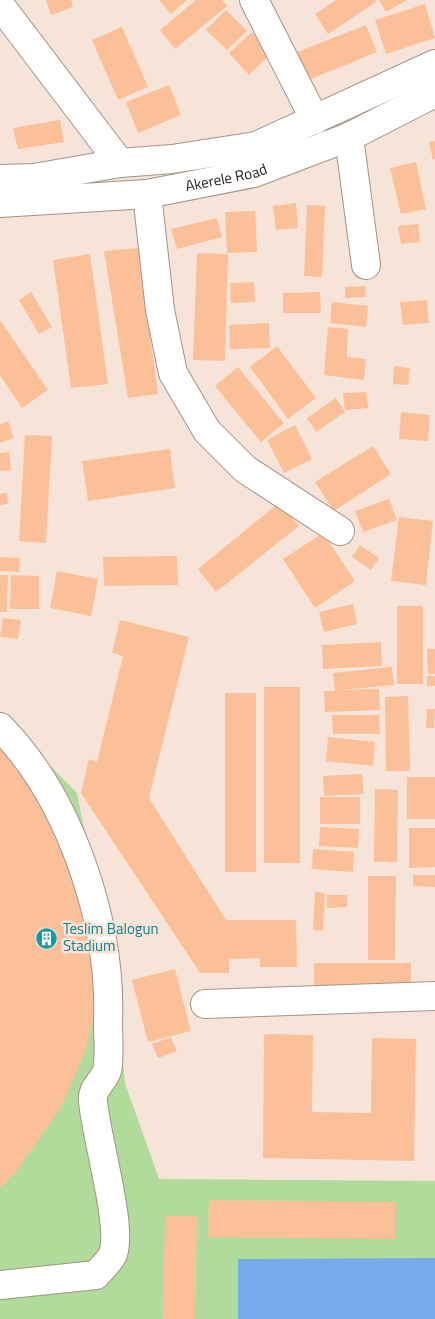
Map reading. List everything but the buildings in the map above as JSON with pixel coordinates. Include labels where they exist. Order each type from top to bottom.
[{"type":"street","points":[[254,0],[315,120]]},
{"type":"street","points":[[0,5],[120,163]]},
{"type":"street","points":[[0,178],[34,178],[120,163],[172,159],[256,146],[435,64]]},
{"type":"street","name":"Akerele Road","points":[[0,203],[147,194],[254,173],[349,136],[435,93]]},
{"type":"street","points":[[349,136],[366,265]]},
{"type":"street","points":[[147,194],[160,310],[173,373],[207,431],[245,469],[340,531]]},
{"type":"street","points":[[0,727],[41,776],[67,823],[95,914],[107,968],[109,1010],[107,1071],[92,1096],[95,1123],[116,1228],[113,1255],[96,1275],[0,1285]]},
{"type":"street","points":[[205,1004],[435,996]]},
{"type":"green space","points":[[0,715],[77,793],[115,987],[125,1083],[159,1179],[435,1181],[435,1319],[0,1319]]},
{"type":"water","points":[[435,1258],[435,1319],[238,1319],[238,1259]]},
{"type":"place","name":"Teslim Balogun Stadium","points":[[47,938]]}]
